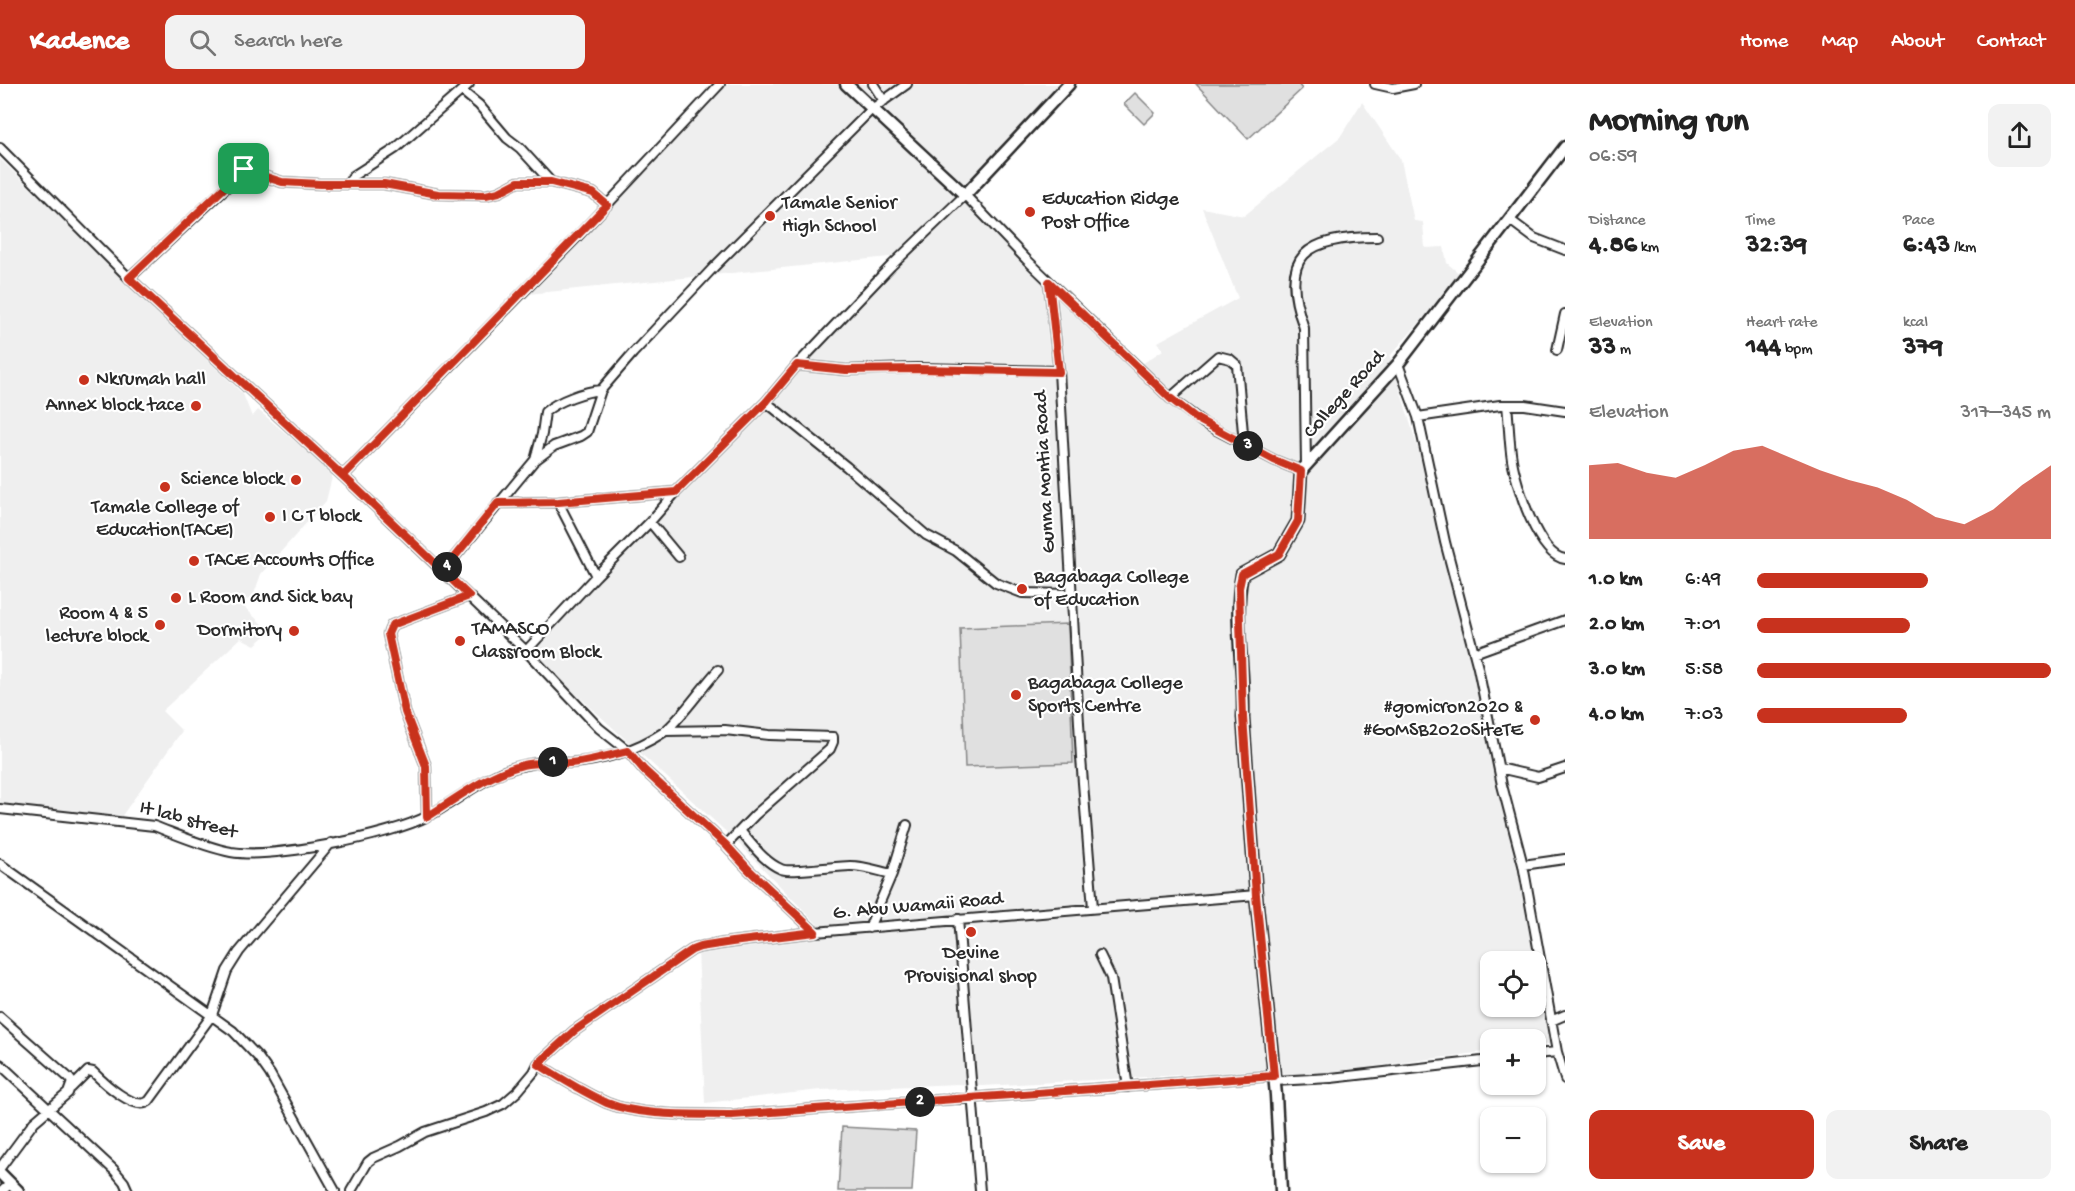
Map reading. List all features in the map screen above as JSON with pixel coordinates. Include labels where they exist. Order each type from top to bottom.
[{"type":"street","points":[[348,184],[353,176],[395,149],[469,84]]},
{"type":"street","points":[[343,476],[607,205],[720,84]]},
{"type":"street","points":[[846,84],[965,195],[1049,282],[1170,398],[1205,424],[1244,444],[1304,468]]},
{"type":"street","points":[[873,84],[884,101]]},
{"type":"street","points":[[443,571],[534,461],[554,446],[587,432],[602,390],[633,353],[714,267],[872,109],[907,84]]},
{"type":"street","points":[[526,651],[676,492],[766,402],[797,365],[891,266],[965,195],[1069,84]]},
{"type":"street","points":[[1375,84],[1393,88],[1414,84]]},
{"type":"street","points":[[462,91],[479,105],[507,138],[520,148],[551,182]]},
{"type":"street","name":"G. Abu Wamaii Road","points":[[0,148],[129,278],[443,571],[526,651],[599,728],[628,751],[644,770],[726,845],[815,932],[1256,895]]},
{"type":"street","name":"College Road","points":[[1304,468],[1398,364],[1564,150]]},
{"type":"street","points":[[129,278],[244,169],[250,169],[282,182],[384,184],[438,194],[486,195],[499,192],[518,182],[551,182],[593,193],[607,205]]},
{"type":"street","points":[[1510,220],[1534,238],[1565,250]]},
{"type":"street","points":[[1281,1191],[1274,1078],[1256,895],[1243,717],[1239,588],[1242,574],[1279,554],[1298,521],[1304,468],[1304,328],[1298,311],[1295,289],[1298,263],[1305,253],[1314,247],[1345,239],[1377,237]]},
{"type":"street","name":"Gunna Montia Road","points":[[1049,282],[1059,372],[1071,594],[1093,908]]},
{"type":"street","points":[[1557,350],[1565,314]]},
{"type":"street","points":[[1170,398],[1218,356],[1230,359],[1237,365],[1244,444]]},
{"type":"street","points":[[1398,364],[1418,417],[1445,542],[1474,653],[1523,865],[1557,1052],[1563,1063],[1565,1079]]},
{"type":"street","points":[[797,365],[846,370],[1059,372]]},
{"type":"street","points":[[534,461],[542,435],[545,412],[551,407],[589,391],[602,390]]},
{"type":"street","points":[[766,402],[926,535],[956,551],[996,583],[1022,593],[1071,594]]},
{"type":"street","points":[[1418,417],[1477,407],[1507,405],[1526,405],[1565,411]]},
{"type":"street","points":[[1507,405],[1513,462],[1531,520],[1541,539],[1553,554],[1565,559]]},
{"type":"street","points":[[498,503],[558,502],[676,492]]},
{"type":"street","points":[[558,502],[596,576]]},
{"type":"street","points":[[650,522],[679,557]]},
{"type":"street","points":[[427,817],[426,766],[405,712],[388,634],[392,625],[469,596]]},
{"type":"street","points":[[1474,653],[1565,620]]},
{"type":"street","points":[[665,731],[718,670]]},
{"type":"street","points":[[665,731],[725,730],[804,738],[833,737],[834,742],[830,749],[726,845]]},
{"type":"street","name":"It lab street","points":[[0,809],[154,826],[230,852],[271,853],[369,836],[427,817],[471,788],[503,772],[525,765],[551,762],[569,763],[628,751],[665,731]]},
{"type":"street","points":[[1499,768],[1538,777],[1565,768]]},
{"type":"street","points":[[869,928],[892,874],[907,825]]},
{"type":"street","points":[[740,831],[776,867],[787,872],[854,866],[892,874]]},
{"type":"street","points":[[0,1168],[40,1115],[68,1093],[88,1071],[93,1072],[129,1100],[145,1104],[212,1015],[227,971],[239,952],[331,843]]},
{"type":"street","points":[[1523,865],[1565,859]]},
{"type":"street","points":[[0,864],[233,1031],[270,1074],[335,1191]]},
{"type":"street","points":[[958,919],[980,1191]]},
{"type":"street","points":[[351,1191],[368,1162],[374,1158],[425,1132],[503,1104],[518,1091],[538,1064],[574,1031],[692,950],[732,942],[815,932]]},
{"type":"street","points":[[1100,955],[1111,978],[1128,1087]]},
{"type":"street","points":[[1551,1021],[1565,1015]]},
{"type":"street","points":[[0,1017],[69,1078],[71,1088]]},
{"type":"street","points":[[1546,1053],[1557,1052]]},
{"type":"street","points":[[538,1064],[586,1092],[608,1103],[626,1108],[671,1113],[732,1115],[1128,1087],[1274,1078],[1331,1078],[1480,1060]]},
{"type":"street","points":[[0,1064],[114,1170],[128,1191]]},
{"type":"street","points":[[0,1173],[10,1188]]},
{"type":"shaded area","name":"Tamale Senior High School","points":[[728,84],[1065,84],[899,256],[528,294]]},
{"type":"shaded area","points":[[1196,84],[1298,84],[1302,89],[1248,139]]},
{"type":"shaded area","points":[[1135,93],[1155,113],[1144,124],[1124,104]]},
{"type":"shaded area","name":"Bagabaga College of Education","points":[[1362,102],[1401,160],[1414,221],[1423,222],[1425,248],[1444,247],[1447,263],[1461,275],[1390,356],[1444,535],[1485,713],[1534,951],[1480,951],[1480,1017],[1546,1017],[1546,1009],[1553,1043],[1546,1044],[1546,1029],[1480,1029],[1480,1052],[1292,1077],[1277,1070],[983,1086],[958,1084],[820,1090],[705,1103],[698,951],[824,931],[735,840],[538,659],[533,653],[536,643],[962,198],[1136,368],[1163,350],[1158,342],[1238,298],[1202,208],[1244,216],[1340,137]]},
{"type":"shaded area","name":"Tamale College of Education(TACE)","points":[[0,159],[243,394],[252,417],[258,410],[333,473],[326,501],[261,574],[253,597],[240,603],[270,632],[255,645],[241,638],[162,711],[182,731],[121,817],[0,804]]},
{"type":"shaded area","name":"Bagabaga College Sports Centre","points":[[1068,624],[1073,763],[965,767],[960,628]]},
{"type":"shaded area","points":[[842,1127],[916,1131],[912,1191],[838,1191]]},
{"type":"place","name":"Education Ridge Post Office","points":[[1030,212]]},
{"type":"place","name":"Tamale Senior High School","points":[[770,216]]},
{"type":"place","name":"Nkrumah hall","points":[[84,380]]},
{"type":"place","name":"Annex block tace","points":[[196,406]]},
{"type":"place","name":"Science block","points":[[296,480]]},
{"type":"place","name":"Tamale College of Education(TACE)","points":[[165,487]]},
{"type":"place","name":"I C T block","points":[[270,517]]},
{"type":"place","name":"TACE Accounts Office","points":[[194,561]]},
{"type":"place","name":"Bagabaga College of Education","points":[[1022,589]]},
{"type":"place","name":"L Room and Sick bay","points":[[176,598]]},
{"type":"place","name":"Room 4 & 5 lecture block","points":[[160,625]]},
{"type":"place","name":"Dormitory","points":[[294,631]]},
{"type":"place","name":"TAMASCO Classroom Block","points":[[460,641]]},
{"type":"place","name":"Bagabaga College Sports Centre","points":[[1016,695]]},
{"type":"place","name":"#gomicron2020 & #GoMSB2020SiteTE","points":[[1535,720]]},
{"type":"place","name":"Devine Provisional shop","points":[[971,932]]},
{"type":"route","points":[[244,169],[250,169],[282,182],[384,184],[438,194],[486,195],[499,192],[518,182],[551,182],[593,193],[607,205],[343,476],[443,571],[498,503],[558,502],[676,492],[766,402],[797,365],[846,370],[1059,372],[1049,282],[1170,398],[1197,419],[1274,460],[1301,471],[1298,521],[1279,554],[1242,574],[1239,588],[1243,717],[1256,895],[1274,1076],[732,1115],[671,1113],[626,1108],[608,1103],[586,1092],[538,1064],[574,1031],[620,997],[692,950],[732,942],[815,932],[726,845],[644,770],[628,751],[569,763],[551,762],[525,765],[503,772],[471,788],[427,817],[426,766],[405,712],[388,634],[389,628],[469,596],[129,278],[244,169]]}]
